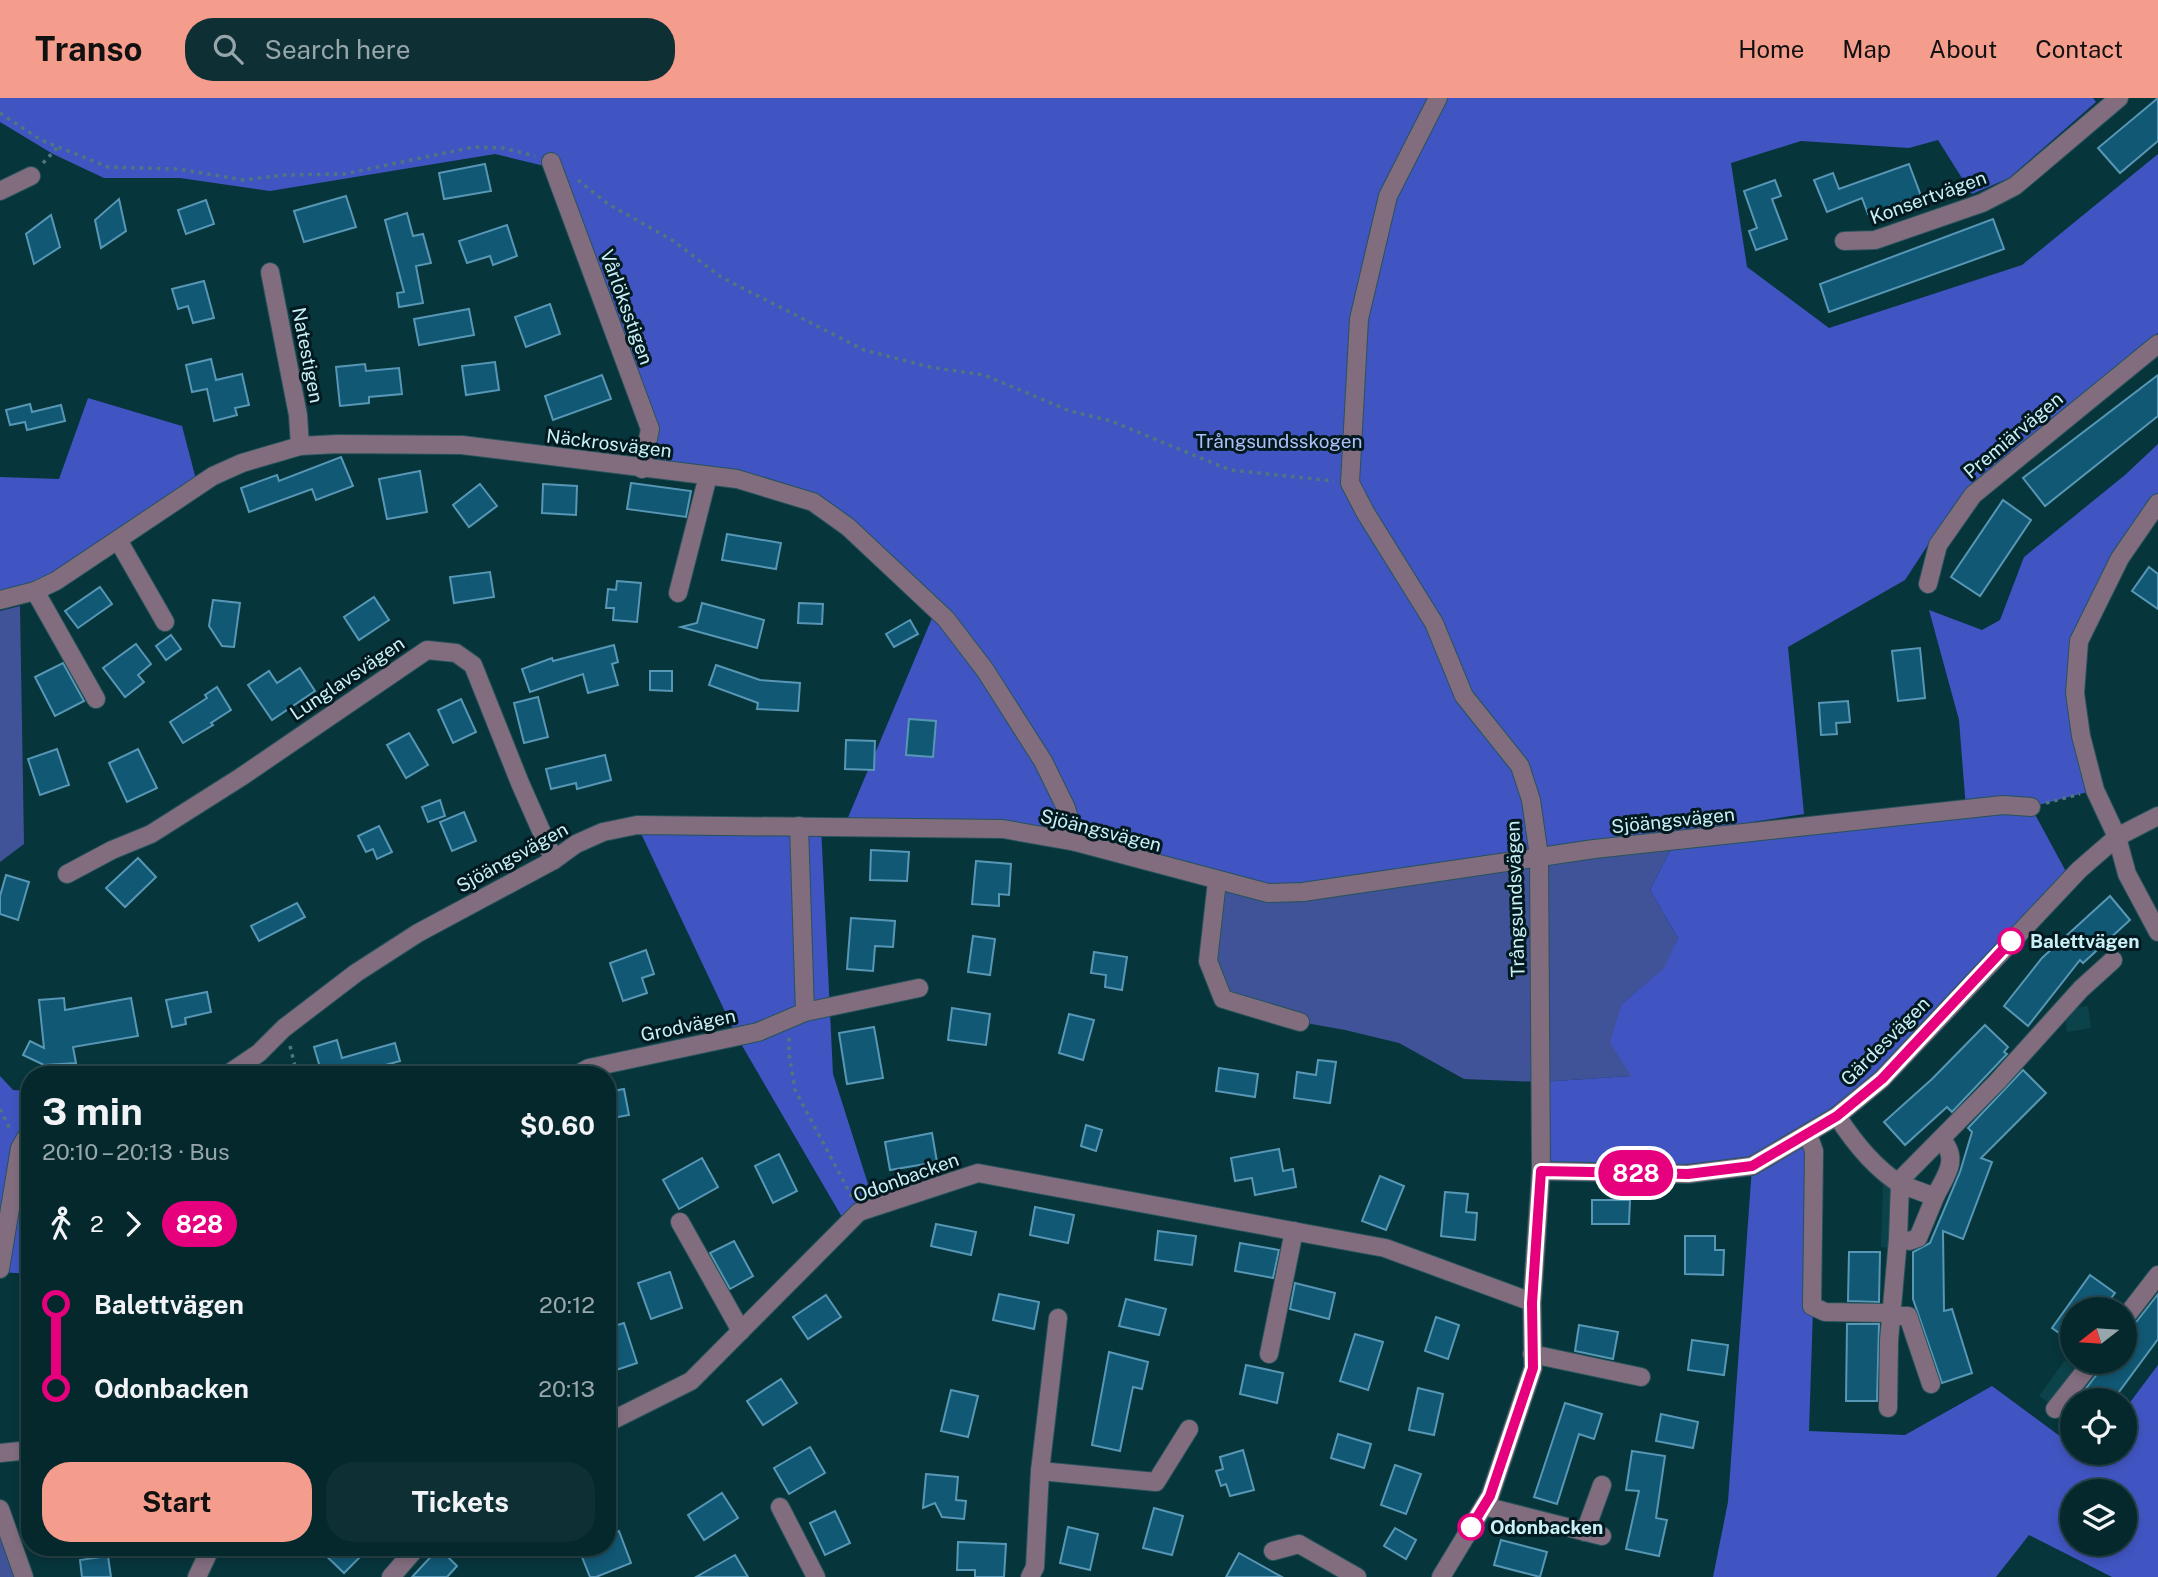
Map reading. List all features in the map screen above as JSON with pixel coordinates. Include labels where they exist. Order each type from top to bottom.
[{"type":"street","points":[[1350,483],[1359,318],[1388,196],[1438,98]]},
{"type":"street","name":"Konsertvägen","points":[[1843,241],[1875,240],[1982,203],[2015,186],[2119,98]]},
{"type":"street","name":"Vårlöksstigen","points":[[551,162],[650,429],[642,469]]},
{"type":"street","points":[[0,191],[31,176]]},
{"type":"street","name":"Natestigen","points":[[270,272],[298,415],[300,446]]},
{"type":"street","name":"Premiärvägen","points":[[1928,584],[1938,545],[1973,495],[2158,344]]},
{"type":"street","name":"Näckrosvägen","points":[[0,600],[35,591],[56,581],[214,476],[242,463],[300,446],[462,445],[737,480],[813,502],[848,527],[946,619],[985,670],[1043,761],[1066,808],[1076,842]]},
{"type":"street","points":[[678,593],[708,476]]},
{"type":"street","name":"Trångsundsvägen","points":[[1350,483],[1365,512],[1434,622],[1464,696],[1520,765],[1531,800],[1539,856],[1541,1171],[1532,1303],[1533,1368],[1490,1496],[1441,1577]]},
{"type":"street","points":[[2158,503],[2120,558],[2079,641],[2075,693],[2081,736],[2095,790],[2117,837],[2127,874],[2158,932]]},
{"type":"street","points":[[118,540],[165,622]]},
{"type":"street","points":[[35,591],[96,699]]},
{"type":"street","name":"Lunglavsvägen","points":[[67,874],[112,850],[151,834],[241,777],[427,650],[456,653],[472,665],[554,860]]},
{"type":"street","name":"Sjöängsvägen","points":[[240,1066],[356,973],[418,933],[554,860],[576,844],[603,832],[637,825],[1003,829],[1076,842],[1268,893],[1303,892],[1539,856],[2003,805],[2031,807]]},
{"type":"street","name":"Gärdesvägen","points":[[1541,1171],[1688,1174],[1752,1166],[1808,1134],[1837,1116],[1882,1079],[2079,870],[2117,837],[2158,816]]},
{"type":"street","points":[[797,1015],[799,826]]},
{"type":"street","points":[[1217,881],[1208,961],[1223,999],[1300,1022]]},
{"type":"street","points":[[1888,1408],[1891,1316],[1900,1184],[1903,1177],[1942,1140],[2081,989],[2113,960]]},
{"type":"street","name":"Grodvägen","points":[[598,1066],[758,1032],[797,1015],[919,988]]},
{"type":"street","points":[[1837,1116],[1850,1135],[1890,1177],[1900,1184],[1935,1197]]},
{"type":"street","points":[[1808,1134],[1814,1151],[1812,1306],[1825,1312],[1908,1316],[1931,1384]]},
{"type":"street","points":[[1898,1239],[1909,1241],[1918,1238],[1950,1165],[1950,1149],[1942,1140]]},
{"type":"street","points":[[0,1269],[21,1146]]},
{"type":"street","name":"Odonbacken","points":[[616,1418],[691,1381],[859,1212],[978,1173],[1385,1248],[1532,1303]]},
{"type":"street","points":[[680,1222],[741,1331]]},
{"type":"street","points":[[1269,1354],[1294,1230]]},
{"type":"street","points":[[2137,1302],[2158,1275]]},
{"type":"street","points":[[1030,1577],[1035,1567],[1040,1471],[1058,1318]]},
{"type":"street","points":[[1532,1354],[1641,1377]]},
{"type":"street","points":[[2055,1409],[2083,1374]]},
{"type":"street","points":[[1040,1471],[1156,1482],[1189,1429]]},
{"type":"street","points":[[0,1454],[21,1451]]},
{"type":"street","points":[[1484,1506],[1594,1534],[1602,1485]]},
{"type":"street","points":[[780,1507],[816,1577]]},
{"type":"street","points":[[0,1509],[24,1577]]},
{"type":"street","points":[[1273,1552],[1299,1544],[1357,1577]]},
{"type":"street","points":[[197,1577],[207,1556]]},
{"type":"street","points":[[391,1577],[409,1556]]},
{"type":"path","points":[[0,113],[41,140],[108,167],[178,169],[244,180],[284,174],[344,174],[474,147],[503,148],[562,166],[608,204],[672,240],[721,276],[864,350],[930,367],[984,375],[1070,411],[1111,422],[1230,470],[1350,483]]},
{"type":"path","points":[[31,176],[58,147]]},
{"type":"path","points":[[2031,807],[2095,790]]},
{"type":"path","points":[[797,1015],[789,1054],[795,1090],[859,1212]]},
{"type":"path","points":[[284,1028],[295,1066]]},
{"type":"shaded area","points":[[20,606],[24,844],[0,862],[0,611]]},
{"type":"shaded area","points":[[1675,841],[1650,890],[1678,938],[1665,968],[1622,1004],[1631,1076],[1540,1082],[1464,1079],[1399,1043],[1300,1022],[1223,999],[1208,961],[1217,881]]},
{"type":"shaded area","points":[[2088,1006],[2091,1028],[2067,1032],[2064,1009]]},
{"type":"shaded area","points":[[1883,1180],[1897,1180],[1894,1248],[1881,1247]]},
{"type":"shaded area","points":[[2060,1367],[2060,1374],[2070,1374],[2049,1403],[2039,1396]]},
{"type":"shaded area","points":[[0,1509],[24,1577],[0,1577]]},
{"type":"green space","name":"Trångsundsskogen","points":[[0,98],[2093,98],[2096,102],[2009,178],[1972,194],[1938,140],[1909,148],[1801,141],[1731,163],[1747,267],[1829,328],[2022,265],[2158,154],[2158,333],[1996,466],[1954,505],[1905,580],[1788,647],[1804,814],[1303,892],[1076,842],[844,827],[935,611],[813,502],[642,469],[650,429],[553,168],[495,154],[270,191],[180,178],[104,178],[53,154],[0,122]]},
{"type":"green space","points":[[88,398],[182,426],[198,487],[56,581],[0,600],[0,477],[59,479]]},
{"type":"green space","points":[[2158,444],[2158,503],[2079,641],[2075,693],[2095,790],[2031,807],[2070,879],[1882,1079],[1819,1127],[1809,1431],[1905,1435],[1992,1386],[2060,1436],[2060,1465],[2137,1465],[2137,1393],[2158,1365],[2158,1577],[2112,1577],[2070,1556],[2137,1556],[2137,1479],[2060,1479],[2060,1551],[2029,1535],[1996,1577],[1713,1577],[1728,1502],[1752,1167],[1541,1171],[1540,1082],[1631,1076],[1610,1042],[1622,1004],[1664,968],[1678,938],[1650,890],[1675,841],[1966,809],[1959,720],[1929,610],[1982,630],[2000,620],[2024,557],[2125,475]]},
{"type":"green space","points":[[637,825],[821,826],[833,1074],[875,1206],[846,1224],[737,1037]]},
{"type":"green space","points":[[0,1076],[13,1090],[21,1090],[21,1273],[0,1272]]},
{"type":"building","points":[[2158,98],[2158,141],[2120,173],[2098,148]]},
{"type":"building","points":[[485,164],[491,191],[444,199],[439,173]]},
{"type":"building","points":[[1909,164],[1921,196],[1868,214],[1862,198],[1827,212],[1814,180],[1833,173],[1839,189]]},
{"type":"building","points":[[1775,180],[1781,196],[1772,199],[1787,239],[1756,250],[1749,231],[1757,228],[1744,191]]},
{"type":"building","points":[[346,196],[356,227],[304,242],[294,211]]},
{"type":"building","points":[[119,199],[126,231],[101,248],[95,220]]},
{"type":"building","points":[[206,200],[214,224],[186,234],[178,210]]},
{"type":"building","points":[[407,213],[413,236],[423,234],[431,263],[416,266],[423,303],[399,307],[397,293],[404,292],[385,220]]},
{"type":"building","points":[[51,215],[60,247],[34,264],[26,234]]},
{"type":"building","points":[[1993,219],[2004,249],[1829,312],[1820,284]]},
{"type":"building","points":[[507,225],[517,256],[493,265],[490,256],[467,263],[459,241]]},
{"type":"building","points":[[204,281],[214,318],[193,323],[188,306],[178,309],[172,289]]},
{"type":"building","points":[[550,304],[560,334],[526,347],[515,317]]},
{"type":"building","points":[[469,309],[474,335],[419,345],[414,319]]},
{"type":"building","points":[[211,359],[216,380],[242,374],[249,405],[235,408],[237,415],[214,421],[207,389],[192,392],[186,365]]},
{"type":"building","points":[[495,362],[499,390],[466,395],[462,366]]},
{"type":"building","points":[[365,364],[366,371],[399,368],[402,394],[369,397],[369,403],[340,406],[336,367]]},
{"type":"building","points":[[602,375],[611,399],[553,420],[545,396]]},
{"type":"building","points":[[2158,375],[2158,416],[2045,506],[2023,478]]},
{"type":"building","points":[[30,404],[32,412],[61,405],[65,421],[27,430],[25,422],[10,425],[6,410]]},
{"type":"building","points":[[341,457],[353,486],[316,500],[312,489],[249,512],[241,488],[277,475],[279,481]]},
{"type":"building","points":[[420,471],[427,512],[387,519],[379,479]]},
{"type":"building","points":[[631,483],[691,491],[686,517],[627,509]]},
{"type":"building","points":[[480,484],[497,506],[469,527],[453,505]]},
{"type":"building","points":[[543,484],[577,486],[576,515],[542,513]]},
{"type":"building","points":[[2003,500],[2031,520],[1980,596],[1951,577]]},
{"type":"building","points":[[727,534],[781,543],[776,569],[722,560]]},
{"type":"building","points":[[2149,567],[2158,574],[2158,609],[2132,591]]},
{"type":"building","points":[[490,572],[494,597],[454,603],[450,577]]},
{"type":"building","points":[[617,581],[641,583],[637,622],[613,620],[614,608],[606,608],[608,589],[616,590]]},
{"type":"building","points":[[100,587],[112,604],[78,628],[65,611]]},
{"type":"building","points":[[374,597],[389,620],[359,640],[344,617]]},
{"type":"building","points":[[213,600],[240,603],[234,647],[222,646],[209,626]]},
{"type":"building","points":[[702,603],[764,620],[757,648],[681,627],[697,623]]},
{"type":"building","points":[[799,603],[823,604],[822,624],[798,623]]},
{"type":"building","points":[[910,620],[918,634],[894,647],[886,634]]},
{"type":"building","points":[[171,635],[181,649],[166,660],[156,646]]},
{"type":"building","points":[[136,644],[151,664],[138,675],[144,682],[125,697],[103,668]]},
{"type":"building","points":[[614,645],[618,662],[612,664],[618,685],[588,693],[583,674],[530,692],[522,669],[552,658],[553,661]]},
{"type":"building","points":[[1920,648],[1925,698],[1898,701],[1892,651]]},
{"type":"building","points":[[63,663],[84,701],[55,716],[35,677]]},
{"type":"building","points":[[716,665],[760,680],[800,683],[798,711],[757,709],[758,703],[709,685]]},
{"type":"building","points":[[300,668],[315,691],[272,720],[248,685],[269,671],[277,683]]},
{"type":"building","points":[[650,671],[672,671],[672,691],[650,690]]},
{"type":"building","points":[[217,687],[231,710],[211,723],[213,725],[183,743],[170,722],[207,698],[205,695]]},
{"type":"building","points":[[538,697],[548,737],[524,743],[514,703]]},
{"type":"building","points":[[461,699],[476,732],[453,743],[438,710]]},
{"type":"building","points":[[1848,701],[1850,722],[1836,723],[1837,734],[1821,735],[1819,703]]},
{"type":"building","points":[[909,719],[936,721],[933,757],[906,755]]},
{"type":"building","points":[[409,733],[428,765],[406,778],[387,745]]},
{"type":"building","points":[[846,740],[875,741],[874,770],[845,769]]},
{"type":"building","points":[[57,749],[69,785],[40,795],[28,759]]},
{"type":"building","points":[[138,749],[157,788],[127,802],[109,763]]},
{"type":"building","points":[[605,755],[611,780],[577,789],[576,783],[551,789],[546,769]]},
{"type":"building","points":[[440,800],[445,816],[428,822],[422,807]]},
{"type":"building","points":[[464,812],[476,841],[452,851],[440,822]]},
{"type":"building","points":[[379,826],[392,852],[377,859],[373,849],[366,852],[358,836]]},
{"type":"building","points":[[871,850],[909,852],[907,881],[870,880]]},
{"type":"building","points":[[138,858],[156,877],[125,907],[106,888]]},
{"type":"building","points":[[976,861],[1011,864],[1009,895],[999,894],[999,906],[972,904]]},
{"type":"building","points":[[6,875],[29,882],[18,920],[0,914],[0,896]]},
{"type":"building","points":[[2110,896],[2130,920],[2083,963],[2080,960],[2028,1026],[2004,1006],[2042,958]]},
{"type":"building","points":[[297,903],[305,917],[259,941],[251,926]]},
{"type":"building","points":[[851,918],[895,921],[893,947],[875,946],[873,971],[847,969]]},
{"type":"building","points":[[973,936],[995,939],[990,975],[968,972]]},
{"type":"building","points":[[646,950],[654,974],[642,978],[647,993],[623,1001],[610,963]]},
{"type":"building","points":[[1094,952],[1127,957],[1122,990],[1105,987],[1106,975],[1091,973]]},
{"type":"building","points":[[207,992],[211,1012],[185,1018],[186,1024],[172,1027],[166,1000]]},
{"type":"building","points":[[64,998],[65,1010],[131,998],[138,1036],[73,1047],[76,1063],[44,1065],[23,1055],[30,1041],[44,1048],[39,1000]]},
{"type":"building","points":[[952,1008],[990,1014],[986,1045],[948,1040]]},
{"type":"building","points":[[1069,1014],[1094,1020],[1083,1060],[1059,1053]]},
{"type":"building","points":[[1985,1025],[2008,1047],[2004,1052],[2007,1054],[1952,1112],[1947,1107],[1905,1145],[1884,1122],[1932,1079]]},
{"type":"building","points":[[874,1027],[883,1078],[847,1084],[839,1033]]},
{"type":"building","points":[[337,1040],[342,1058],[395,1043],[400,1061],[382,1066],[320,1066],[314,1047]]},
{"type":"building","points":[[1318,1060],[1336,1062],[1330,1103],[1294,1098],[1297,1072],[1316,1075]]},
{"type":"building","points":[[1219,1068],[1258,1074],[1255,1097],[1216,1091]]},
{"type":"building","points":[[2023,1070],[2046,1093],[1981,1158],[1992,1162],[1963,1239],[1943,1231],[1944,1311],[1952,1309],[1972,1373],[1942,1383],[1913,1299],[1913,1252],[1930,1243],[1960,1172],[1972,1132],[1968,1128]]},
{"type":"building","points":[[624,1089],[629,1115],[616,1117],[616,1090]]},
{"type":"building","points":[[1086,1125],[1102,1130],[1096,1151],[1081,1146]]},
{"type":"building","points":[[932,1133],[937,1162],[890,1170],[885,1142]]},
{"type":"building","points":[[1279,1149],[1283,1171],[1293,1169],[1296,1187],[1255,1195],[1252,1178],[1235,1181],[1231,1158]]},
{"type":"building","points":[[779,1154],[797,1191],[773,1203],[755,1166]]},
{"type":"building","points":[[702,1158],[718,1187],[679,1209],[663,1180]]},
{"type":"building","points":[[1380,1176],[1404,1186],[1386,1230],[1362,1221]]},
{"type":"building","points":[[1445,1192],[1468,1194],[1466,1212],[1477,1213],[1475,1240],[1441,1236]]},
{"type":"building","points":[[1592,1200],[1630,1200],[1629,1224],[1592,1224]]},
{"type":"building","points":[[1035,1207],[1074,1215],[1068,1243],[1030,1235]]},
{"type":"building","points":[[936,1224],[976,1232],[971,1255],[931,1246]]},
{"type":"building","points":[[1158,1231],[1196,1236],[1192,1265],[1155,1260]]},
{"type":"building","points":[[1685,1236],[1715,1236],[1715,1250],[1724,1250],[1723,1275],[1685,1274]]},
{"type":"building","points":[[734,1241],[753,1276],[730,1289],[710,1253]]},
{"type":"building","points":[[1240,1243],[1279,1250],[1273,1278],[1235,1271]]},
{"type":"building","points":[[1849,1252],[1880,1252],[1879,1302],[1848,1301]]},
{"type":"building","points":[[670,1272],[682,1308],[651,1319],[638,1283]]},
{"type":"building","points":[[2090,1275],[2115,1293],[2112,1297],[2074,1297]]},
{"type":"building","points":[[1295,1283],[1335,1293],[1329,1319],[1290,1309]]},
{"type":"building","points":[[999,1294],[1039,1302],[1034,1329],[993,1320]]},
{"type":"building","points":[[2158,1294],[2158,1339],[2137,1367],[2137,1321]]},
{"type":"building","points":[[826,1295],[841,1317],[808,1339],[793,1317]]},
{"type":"building","points":[[1126,1299],[1166,1309],[1159,1335],[1119,1326]]},
{"type":"building","points":[[1436,1317],[1459,1325],[1448,1359],[1425,1351]]},
{"type":"building","points":[[2060,1317],[2060,1334],[2052,1328]]},
{"type":"building","points":[[624,1323],[637,1363],[616,1370],[616,1325]]},
{"type":"building","points":[[1847,1324],[1879,1324],[1877,1401],[1846,1401]]},
{"type":"building","points":[[1579,1325],[1618,1332],[1613,1359],[1575,1351]]},
{"type":"building","points":[[1355,1334],[1383,1342],[1368,1390],[1340,1381]]},
{"type":"building","points":[[1692,1340],[1728,1345],[1724,1375],[1688,1370]]},
{"type":"building","points":[[1109,1352],[1148,1362],[1142,1389],[1133,1387],[1120,1451],[1092,1445]]},
{"type":"building","points":[[1246,1365],[1283,1373],[1277,1403],[1240,1394]]},
{"type":"building","points":[[2097,1374],[2132,1374],[2122,1388],[2086,1388]]},
{"type":"building","points":[[781,1379],[797,1403],[763,1425],[747,1401]]},
{"type":"building","points":[[1418,1388],[1443,1394],[1434,1435],[1409,1430]]},
{"type":"building","points":[[951,1390],[978,1396],[968,1437],[941,1431]]},
{"type":"building","points":[[1565,1403],[1602,1414],[1594,1439],[1579,1434],[1557,1504],[1534,1497]]},
{"type":"building","points":[[1661,1414],[1698,1422],[1693,1448],[1656,1441]]},
{"type":"building","points":[[1338,1434],[1371,1444],[1364,1468],[1331,1458]]},
{"type":"building","points":[[810,1447],[825,1473],[789,1494],[774,1468]]},
{"type":"building","points":[[1243,1450],[1254,1490],[1230,1496],[1226,1484],[1221,1486],[1216,1471],[1223,1469],[1220,1457]]},
{"type":"building","points":[[1632,1451],[1665,1456],[1656,1518],[1667,1520],[1659,1556],[1626,1549],[1639,1491],[1626,1490]]},
{"type":"building","points":[[1395,1465],[1421,1474],[1406,1514],[1381,1505]]},
{"type":"building","points":[[926,1474],[958,1477],[956,1500],[966,1501],[964,1519],[942,1517],[935,1503],[923,1508]]},
{"type":"building","points":[[722,1493],[738,1518],[704,1540],[688,1515]]},
{"type":"building","points":[[1154,1508],[1183,1516],[1172,1555],[1143,1548]]},
{"type":"building","points":[[835,1511],[850,1543],[825,1555],[810,1523]]},
{"type":"building","points":[[1068,1527],[1098,1534],[1090,1570],[1060,1563]]},
{"type":"building","points":[[1395,1528],[1416,1540],[1406,1559],[1384,1546]]},
{"type":"building","points":[[619,1531],[631,1563],[590,1577],[582,1556],[616,1556],[616,1532]]},
{"type":"building","points":[[1501,1540],[1547,1552],[1540,1577],[1494,1565]]},
{"type":"building","points":[[958,1542],[1006,1544],[1004,1577],[975,1577],[975,1570],[957,1570]]},
{"type":"building","points":[[1239,1553],[1282,1577],[1226,1577]]},
{"type":"building","points":[[735,1555],[748,1577],[696,1577],[726,1560]]},
{"type":"building","points":[[108,1556],[111,1577],[82,1577],[80,1560]]},
{"type":"building","points":[[326,1556],[361,1556],[344,1573]]},
{"type":"building","points":[[432,1556],[447,1556],[457,1566],[447,1577],[412,1577]]},
{"type":"bus line","name":"828","points":[[1471,1527],[1490,1496],[1533,1368],[1532,1303],[1541,1171],[1688,1174],[1752,1166],[1837,1116],[1882,1079],[2011,941]]},
{"type":"place","name":"Balettvägen","points":[[2011,941]]},
{"type":"place","name":"Odonbacken","points":[[1471,1527]]}]
